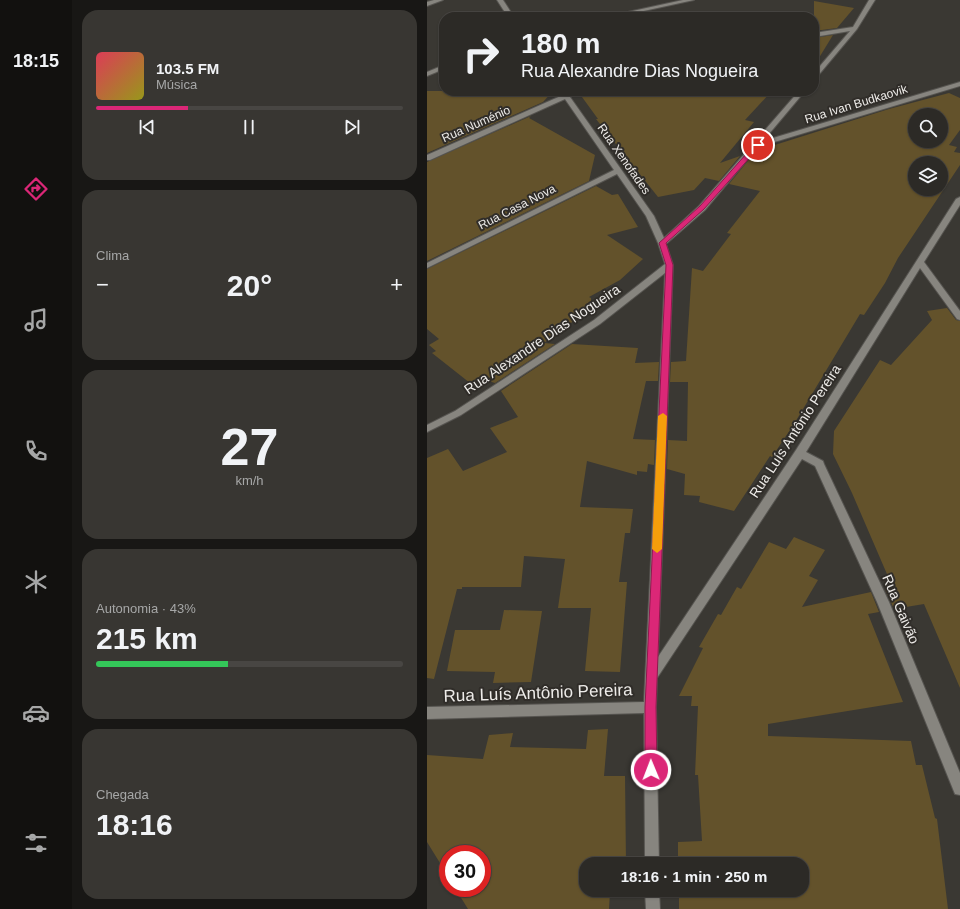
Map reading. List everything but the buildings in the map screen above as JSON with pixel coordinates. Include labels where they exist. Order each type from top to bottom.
[{"type":"street","points":[[427,4],[440,0]]},
{"type":"street","points":[[500,0],[508,12]]},
{"type":"street","points":[[632,12],[691,0]]},
{"type":"street","points":[[819,71],[855,28],[872,0]]},
{"type":"street","points":[[819,34],[855,28]]},
{"type":"street","points":[[427,74],[439,69]]},
{"type":"street","name":"Rua Ivan Budkaovik","points":[[758,145],[960,84]]},
{"type":"street","name":"Rua Numénio","points":[[427,158],[558,96]]},
{"type":"street","name":"Rua Xenofades","points":[[566,96],[650,216],[662,243],[669,265]]},
{"type":"street","points":[[662,243],[702,208],[799,96]]},
{"type":"street","name":"Rua Casa Nova","points":[[427,266],[619,170]]},
{"type":"street","name":"Rua Luís Antônio Pereira","points":[[652,677],[800,453],[960,199]]},
{"type":"street","points":[[921,262],[960,317]]},
{"type":"street","points":[[652,857],[650,707],[669,265]]},
{"type":"street","name":"Rua Alexandre Dias Nogueira","points":[[427,429],[457,413],[597,322],[669,265]]},
{"type":"street","name":"Rua Gaivão","points":[[800,453],[819,464],[883,602],[960,789]]},
{"type":"street","name":"Rua Luís Antônio Pereira","points":[[427,713],[650,707]]},
{"type":"street","points":[[652,897],[653,909]]},
{"type":"slow traffic","points":[[657,549],[663,416]]},
{"type":"route","points":[[651,770],[650,707],[669,265],[662,243],[702,208],[758,145]]}]
